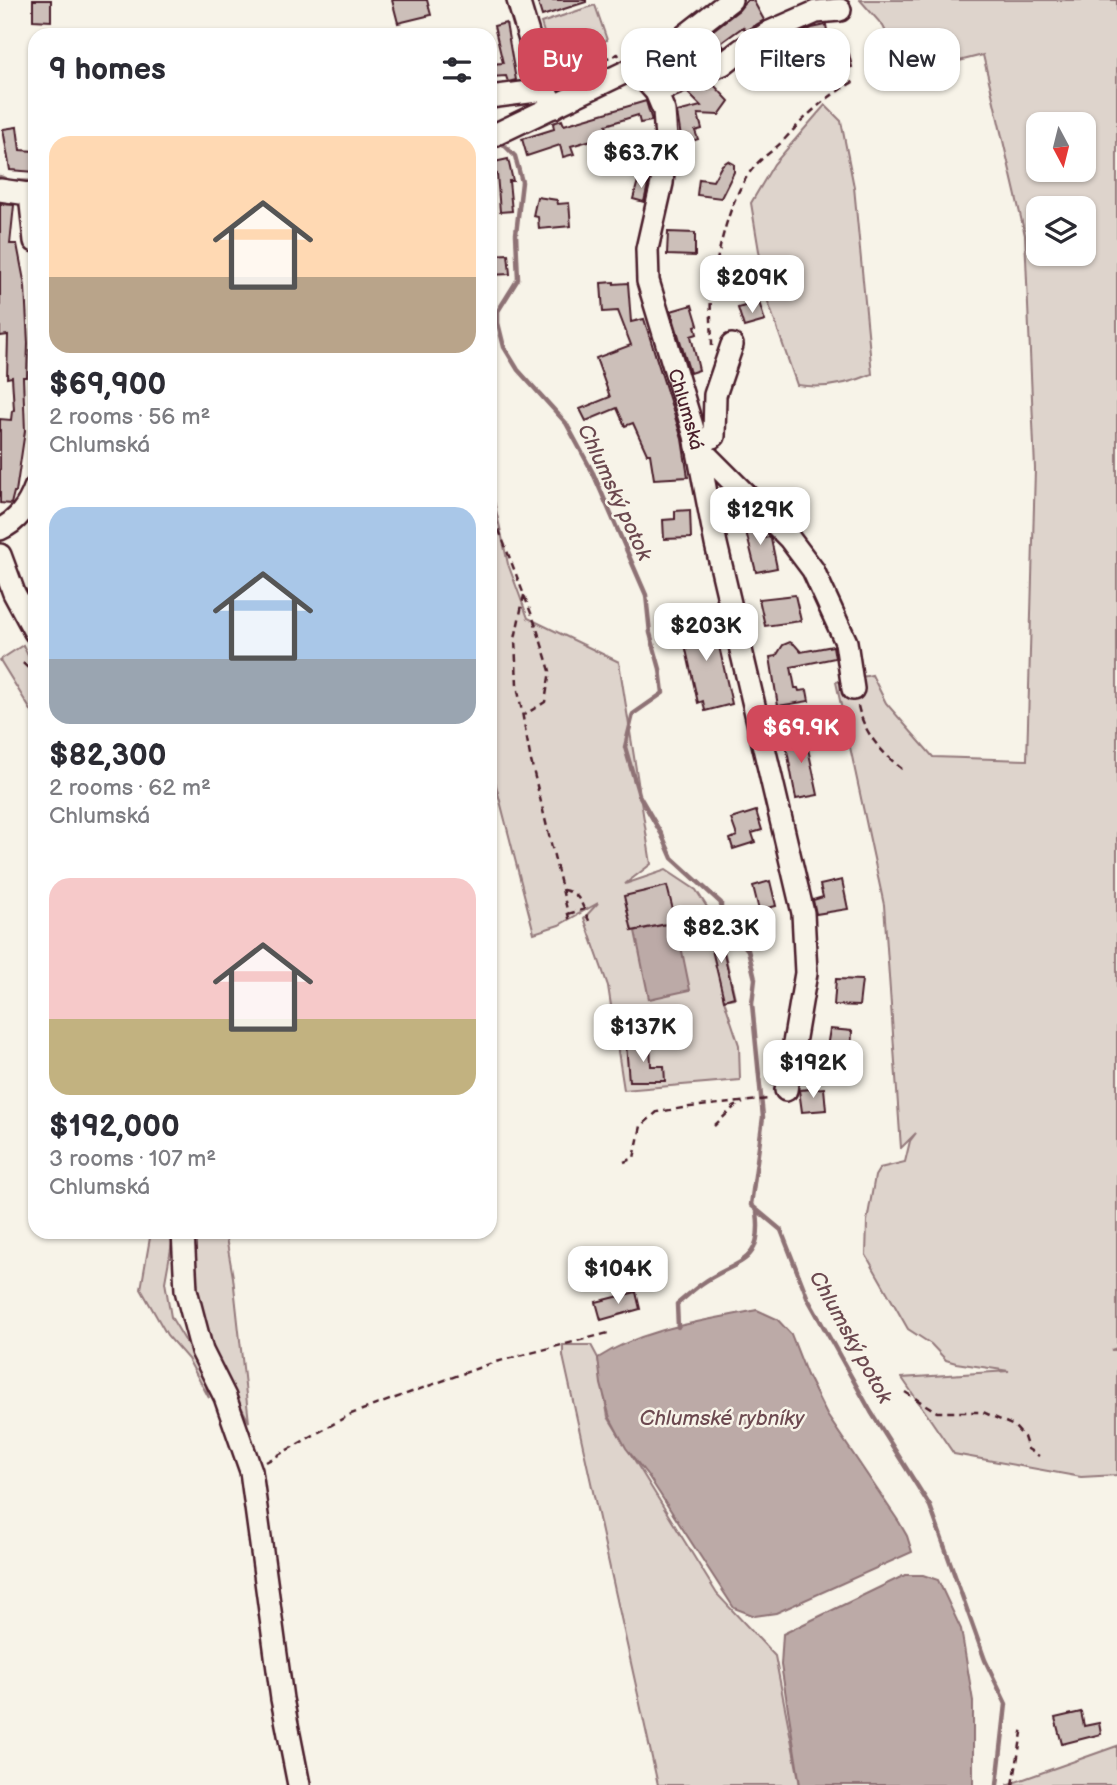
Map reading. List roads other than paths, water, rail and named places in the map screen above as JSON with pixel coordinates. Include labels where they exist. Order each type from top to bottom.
[{"type":"street","points":[[518,0],[550,98]]},
{"type":"street","points":[[694,28],[725,2]]},
{"type":"street","points":[[656,92],[723,64],[741,50],[782,27],[816,12],[840,10]]},
{"type":"street","points":[[497,133],[550,98],[621,65]]},
{"type":"street","name":"Chlumská","points":[[656,92],[664,111],[666,139],[662,183],[647,249],[648,281],[689,409],[716,544],[803,913],[806,973],[776,1095]]},
{"type":"street","points":[[497,97],[550,98]]},
{"type":"street","points":[[0,190],[28,194]]},
{"type":"street","points":[[722,346],[715,394],[714,436],[697,446],[789,538],[813,570],[846,642],[853,689]]},
{"type":"street","points":[[0,529],[28,516]]},
{"type":"street","points":[[0,555],[14,593],[28,619]]},
{"type":"street","points":[[183,1239],[186,1290],[202,1351],[225,1397],[251,1471],[282,1699],[299,1785]]},
{"type":"water","points":[[676,922],[690,990],[649,999],[635,931]]},
{"type":"water","name":"Chlumské rybníky","points":[[757,1310],[777,1319],[791,1334],[827,1415],[899,1522],[912,1552],[776,1613],[755,1616],[734,1608],[649,1477],[626,1448],[610,1418],[601,1384],[598,1358],[635,1339],[696,1322]]},
{"type":"water","points":[[905,1575],[923,1575],[938,1580],[961,1629],[973,1701],[973,1785],[800,1785],[781,1665],[783,1634]]},
{"type":"waterway","name":"Chlumský potok","points":[[499,140],[515,156],[522,182],[516,234],[518,279],[498,311],[504,347],[518,370],[566,423],[593,473],[646,595],[650,633],[660,669],[663,693],[633,714],[625,747],[639,795],[672,858],[721,903],[721,917],[748,950],[755,979],[752,1004],[763,1117],[751,1205],[781,1230],[808,1299],[871,1412],[930,1506],[985,1660],[1006,1704],[997,1785]]},
{"type":"waterway","name":"Chlumský potok","points":[[0,177],[9,181],[28,182]]},
{"type":"waterway","points":[[678,1327],[677,1304],[703,1283],[745,1259],[752,1252],[758,1229],[757,1212]]}]
